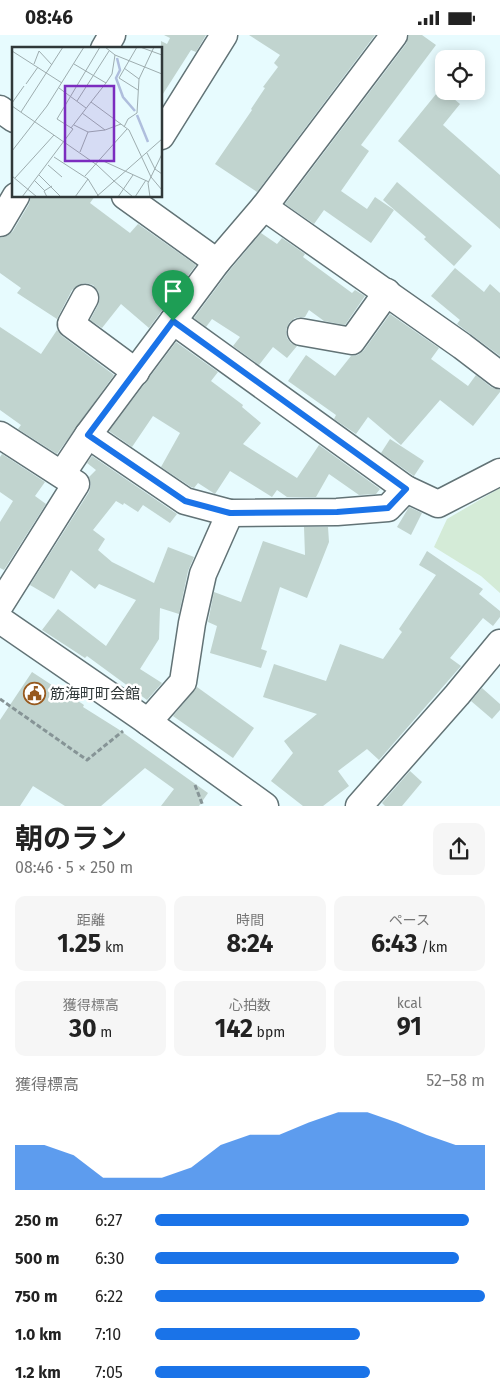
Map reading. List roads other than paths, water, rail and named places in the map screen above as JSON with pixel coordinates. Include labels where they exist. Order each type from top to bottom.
[{"type":"street","points":[[105,47],[112,35]]},
{"type":"street","points":[[162,134],[224,35]]},
{"type":"street","points":[[62,474],[88,435],[217,262],[264,207],[394,35]]},
{"type":"street","points":[[0,109],[12,118]]},
{"type":"street","points":[[0,223],[15,197]]},
{"type":"street","points":[[126,197],[217,262]]},
{"type":"street","points":[[264,207],[387,292],[500,375]]},
{"type":"street","points":[[301,331],[352,341],[387,292]]},
{"type":"street","points":[[85,298],[72,324],[136,372]]},
{"type":"street","points":[[173,321],[406,489],[438,504],[500,472]]},
{"type":"street","points":[[0,435],[76,484],[0,605]]},
{"type":"street","points":[[88,435],[185,501],[230,513],[337,512],[388,508],[406,489]]},
{"type":"street","points":[[144,720],[184,682],[192,623],[203,574],[230,513]]},
{"type":"street","points":[[0,620],[266,805]]},
{"type":"street","points":[[369,802],[500,643]]},
{"type":"place","name":"筋海町町会館","points":[[34,694]]}]
